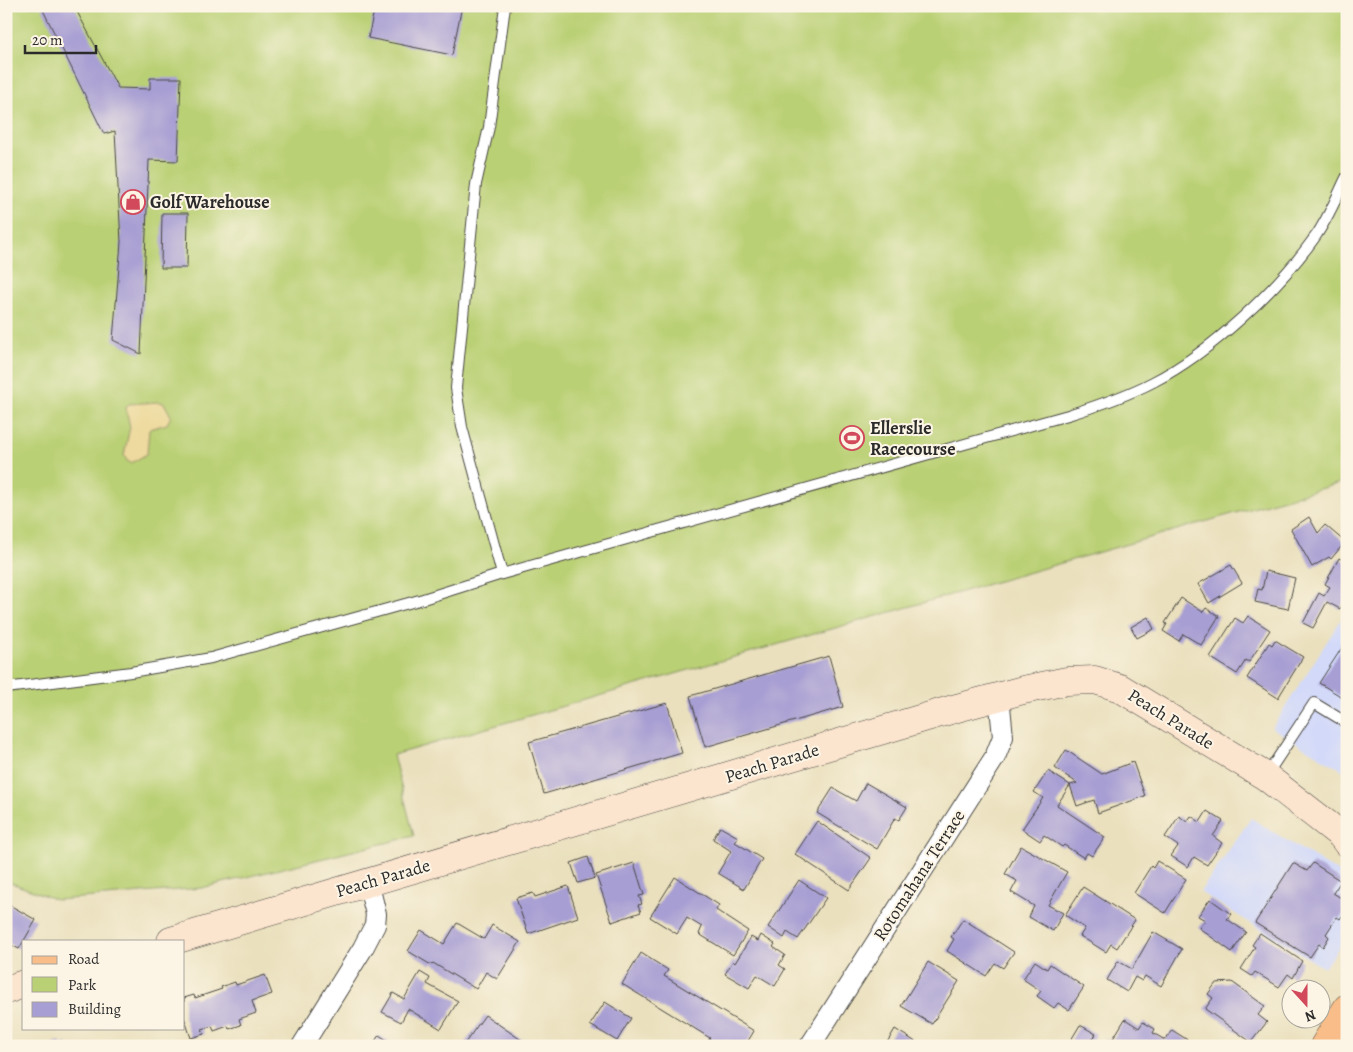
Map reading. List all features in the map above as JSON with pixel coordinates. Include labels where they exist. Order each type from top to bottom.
[{"type":"main road","name":"Peach Parade","points":[[174,940],[999,696],[1042,686],[1088,680],[1120,688],[1265,776],[1345,838]]},
{"type":"main road","points":[[6,990],[22,985]]},
{"type":"main road","points":[[1324,1046],[1347,1008]]},
{"type":"street","name":"Rotomahana Terrace","points":[[810,1046],[995,758],[1003,737],[999,696]]},
{"type":"street","points":[[302,1046],[363,948],[375,925],[376,914],[368,882]]},
{"type":"lane","points":[[502,574],[462,428],[456,388],[476,184],[489,127],[505,6]]},
{"type":"lane","points":[[6,688],[131,672],[211,658],[1068,415],[1108,402],[1154,382],[1195,356],[1271,291],[1316,236],[1347,176]]},
{"type":"lane","points":[[1265,776],[1314,703],[1347,723]]},
{"type":"shaded area","points":[[1347,610],[1347,773],[1272,728]]},
{"type":"shaded area","points":[[1251,818],[1347,878],[1347,936],[1324,968],[1200,892]]},
{"type":"green space","name":"Ellerslie Racecourse","points":[[6,6],[1347,6],[1347,481],[393,755],[414,836],[202,888],[57,900],[6,881]]},
{"type":"sand","points":[[164,403],[171,416],[167,424],[149,429],[147,454],[131,463],[127,461],[124,455],[130,427],[126,408],[129,404]]},
{"type":"building","name":"Golf Warehouse","points":[[41,6],[74,6],[118,88],[150,89],[150,78],[181,78],[178,161],[149,160],[141,354],[113,340],[121,242],[115,131],[104,134]]},
{"type":"building","points":[[375,6],[462,6],[452,55],[368,38]]},
{"type":"building","points":[[162,213],[188,213],[187,268],[161,268]]},
{"type":"building","points":[[1309,517],[1318,533],[1325,525],[1345,542],[1331,559],[1329,557],[1312,567],[1291,529]]},
{"type":"building","points":[[1339,558],[1347,562],[1347,596],[1340,609],[1327,602],[1313,628],[1303,623],[1319,593],[1324,596],[1330,587],[1325,584]]},
{"type":"building","points":[[1231,565],[1242,583],[1209,603],[1198,584]]},
{"type":"building","points":[[1266,571],[1295,578],[1288,609],[1255,602],[1258,589],[1262,590]]},
{"type":"building","points":[[1181,598],[1203,612],[1206,608],[1219,616],[1201,645],[1183,634],[1179,641],[1163,631],[1167,624],[1165,623]]},
{"type":"building","points":[[1248,616],[1270,630],[1249,662],[1246,660],[1237,674],[1210,657],[1235,618],[1243,623]]},
{"type":"building","points":[[1148,617],[1154,629],[1137,638],[1131,627]]},
{"type":"building","points":[[1275,640],[1303,657],[1278,698],[1247,678],[1269,643],[1272,645]]},
{"type":"building","points":[[1347,640],[1347,700],[1319,683]]},
{"type":"building","points":[[829,656],[843,707],[705,747],[690,696]]},
{"type":"building","points":[[667,703],[682,753],[544,794],[529,742]]},
{"type":"building","points":[[1066,750],[1102,774],[1133,762],[1145,796],[1098,813],[1094,800],[1077,806],[1070,785],[1077,783],[1055,768]]},
{"type":"building","points":[[1048,771],[1070,785],[1057,805],[1105,837],[1092,856],[1087,853],[1084,858],[1044,835],[1040,841],[1022,829],[1043,798],[1034,792]]},
{"type":"building","points":[[866,783],[907,807],[899,820],[895,818],[877,849],[817,813],[833,788],[856,801]]},
{"type":"building","points":[[1207,811],[1223,821],[1213,836],[1222,843],[1207,865],[1194,857],[1188,867],[1171,856],[1178,846],[1165,837],[1179,816],[1187,822],[1191,816],[1200,822]]},
{"type":"building","points":[[817,821],[871,858],[849,890],[795,854]]},
{"type":"building","points":[[720,827],[738,837],[735,842],[762,859],[744,889],[718,873],[731,851],[713,839]]},
{"type":"building","points":[[1021,846],[1067,872],[1048,905],[1063,913],[1053,931],[1029,917],[1034,906],[1011,892],[1017,881],[1005,874]]},
{"type":"building","points":[[588,857],[595,878],[578,883],[571,863]]},
{"type":"building","points":[[1157,861],[1186,879],[1165,913],[1134,893],[1151,866],[1153,868]]},
{"type":"building","points":[[634,863],[644,895],[639,896],[642,904],[638,905],[641,912],[612,922],[596,875]]},
{"type":"building","points":[[1293,863],[1307,871],[1313,863],[1341,881],[1333,893],[1346,901],[1343,906],[1347,909],[1340,919],[1337,917],[1326,934],[1329,937],[1323,947],[1319,944],[1310,957],[1255,923]]},
{"type":"building","points":[[675,877],[719,905],[716,910],[748,931],[733,955],[699,934],[702,927],[687,918],[677,934],[650,917]]},
{"type":"building","points":[[799,880],[826,898],[798,939],[787,932],[784,938],[768,927]]},
{"type":"building","points":[[568,886],[578,917],[528,934],[516,898],[533,893],[535,897]]},
{"type":"building","points":[[1083,887],[1135,920],[1117,948],[1111,944],[1106,952],[1080,936],[1085,928],[1065,915]]},
{"type":"building","points":[[1210,899],[1231,914],[1227,919],[1246,932],[1232,952],[1199,928],[1205,920],[1198,916]]},
{"type":"building","points":[[6,903],[36,920],[24,940],[22,940],[19,949],[6,942]]},
{"type":"building","points":[[963,919],[1014,952],[1003,968],[995,963],[986,976],[947,951],[954,939],[951,937]]},
{"type":"building","points":[[457,923],[484,939],[492,925],[520,942],[497,979],[486,972],[476,989],[433,963],[431,965],[408,951],[421,930],[444,944]]},
{"type":"building","points":[[1153,932],[1182,949],[1161,986],[1145,976],[1142,981],[1135,977],[1127,992],[1107,980],[1118,961],[1132,969]]},
{"type":"building","points":[[1260,933],[1302,961],[1293,978],[1288,974],[1284,980],[1280,980],[1279,987],[1255,972],[1252,976],[1241,969],[1255,947],[1252,945]]},
{"type":"building","points":[[761,935],[775,944],[773,947],[785,955],[779,965],[785,969],[775,986],[757,975],[749,988],[725,974],[733,961],[735,963],[751,937],[758,941]]},
{"type":"building","points":[[641,953],[668,970],[664,976],[754,1031],[745,1046],[706,1046],[710,1038],[622,984]]},
{"type":"building","points":[[1035,961],[1047,969],[1050,964],[1084,987],[1069,1010],[1058,1003],[1054,1008],[1037,996],[1041,991],[1023,979]]},
{"type":"building","points":[[928,962],[959,981],[932,1024],[901,1006]]},
{"type":"building","points":[[420,972],[430,978],[427,984],[458,1001],[441,1029],[408,1009],[401,1022],[382,1012],[393,993],[404,999]]},
{"type":"building","points":[[265,975],[272,994],[252,1001],[256,1013],[239,1019],[241,1025],[229,1029],[228,1026],[214,1031],[212,1026],[202,1029],[204,1034],[191,1038],[185,1020],[185,998],[194,995],[195,998],[222,989],[221,987],[235,982],[236,985]]},
{"type":"building","points":[[1232,982],[1265,1006],[1258,1015],[1267,1022],[1251,1042],[1205,1009],[1213,998],[1208,994],[1216,983]]},
{"type":"building","points":[[605,1002],[631,1018],[617,1041],[590,1025]]},
{"type":"building","points":[[485,1015],[530,1046],[469,1046],[465,1043]]},
{"type":"building","points":[[1125,1019],[1139,1028],[1143,1022],[1155,1029],[1153,1033],[1165,1040],[1172,1030],[1197,1046],[1103,1046],[1107,1039],[1111,1042]]},
{"type":"building","points":[[1080,1025],[1096,1034],[1089,1046],[1081,1046],[1071,1040]]},
{"type":"building","points":[[895,1029],[922,1046],[885,1046]]},
{"type":"building","points":[[379,1035],[396,1046],[372,1046]]},
{"type":"building","points":[[187,1040],[196,1046],[184,1046]]},
{"type":"building","points":[[60,1042],[61,1045],[67,1043],[68,1046],[49,1046]]},
{"type":"place","name":"Golf Warehouse","points":[[133,202]]},
{"type":"place","name":"Ellerslie Racecourse","points":[[852,438]]}]
